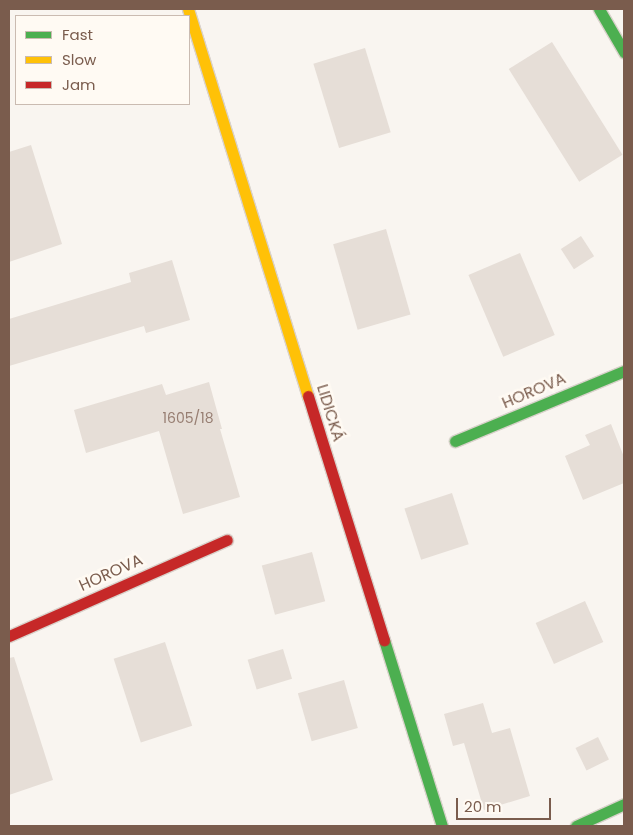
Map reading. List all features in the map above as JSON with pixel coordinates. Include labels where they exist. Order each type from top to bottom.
[{"type":"main road","points":[[599,9],[624,52]]},
{"type":"main road","name":"LIDICKÁ","points":[[190,15],[442,826]]},
{"type":"main road","name":"HOROVA","points":[[455,441],[624,370]]},
{"type":"main road","name":"HOROVA","points":[[9,636],[227,540]]},
{"type":"main road","points":[[576,826],[624,804]]},
{"type":"building","points":[[552,42],[622,155],[579,182],[509,69]]},
{"type":"building","points":[[365,48],[391,132],[339,148],[313,64]]},
{"type":"building","points":[[31,145],[62,244],[9,262],[9,152]]},
{"type":"building","points":[[386,229],[411,315],[358,330],[333,244]]},
{"type":"building","points":[[581,236],[594,256],[574,269],[561,249]]},
{"type":"building","points":[[520,253],[555,335],[503,357],[468,275]]},
{"type":"building","points":[[172,260],[190,320],[146,333],[144,326],[9,366],[9,319],[131,282],[129,273]]},
{"type":"building","points":[[209,382],[222,429],[220,429],[240,497],[183,514],[159,431],[86,453],[74,410],[162,384],[166,395]]},
{"type":"building","points":[[611,424],[624,457],[624,483],[583,500],[565,456],[590,445],[585,435]]},
{"type":"building","points":[[452,493],[469,544],[421,560],[404,508]]},
{"type":"building","points":[[312,552],[325,601],[275,615],[262,565]]},
{"type":"building","points":[[585,601],[603,642],[554,664],[536,623]]},
{"type":"building","points":[[165,642],[192,726],[141,742],[114,659]]},
{"type":"building","points":[[283,649],[292,679],[257,689],[248,660]]},
{"type":"building","points":[[14,657],[53,780],[9,795],[9,658]]},
{"type":"building","points":[[344,680],[358,728],[312,741],[298,693]]},
{"type":"building","points":[[483,703],[492,733],[510,728],[530,796],[484,810],[464,743],[453,746],[444,714]]},
{"type":"building","points":[[598,737],[609,759],[586,770],[576,748]]},
{"type":"traffic: fast","points":[[599,9],[624,52]]},
{"type":"traffic: fast","points":[[455,441],[624,371]]},
{"type":"traffic: fast","points":[[384,640],[442,826]]},
{"type":"traffic: fast","points":[[576,826],[624,804]]},
{"type":"traffic: slow","points":[[188,9],[190,15]]},
{"type":"traffic: slow","points":[[190,15],[308,396]]},
{"type":"traffic: jam","points":[[308,396],[384,640]]},
{"type":"traffic: jam","points":[[9,636],[227,540]]}]
